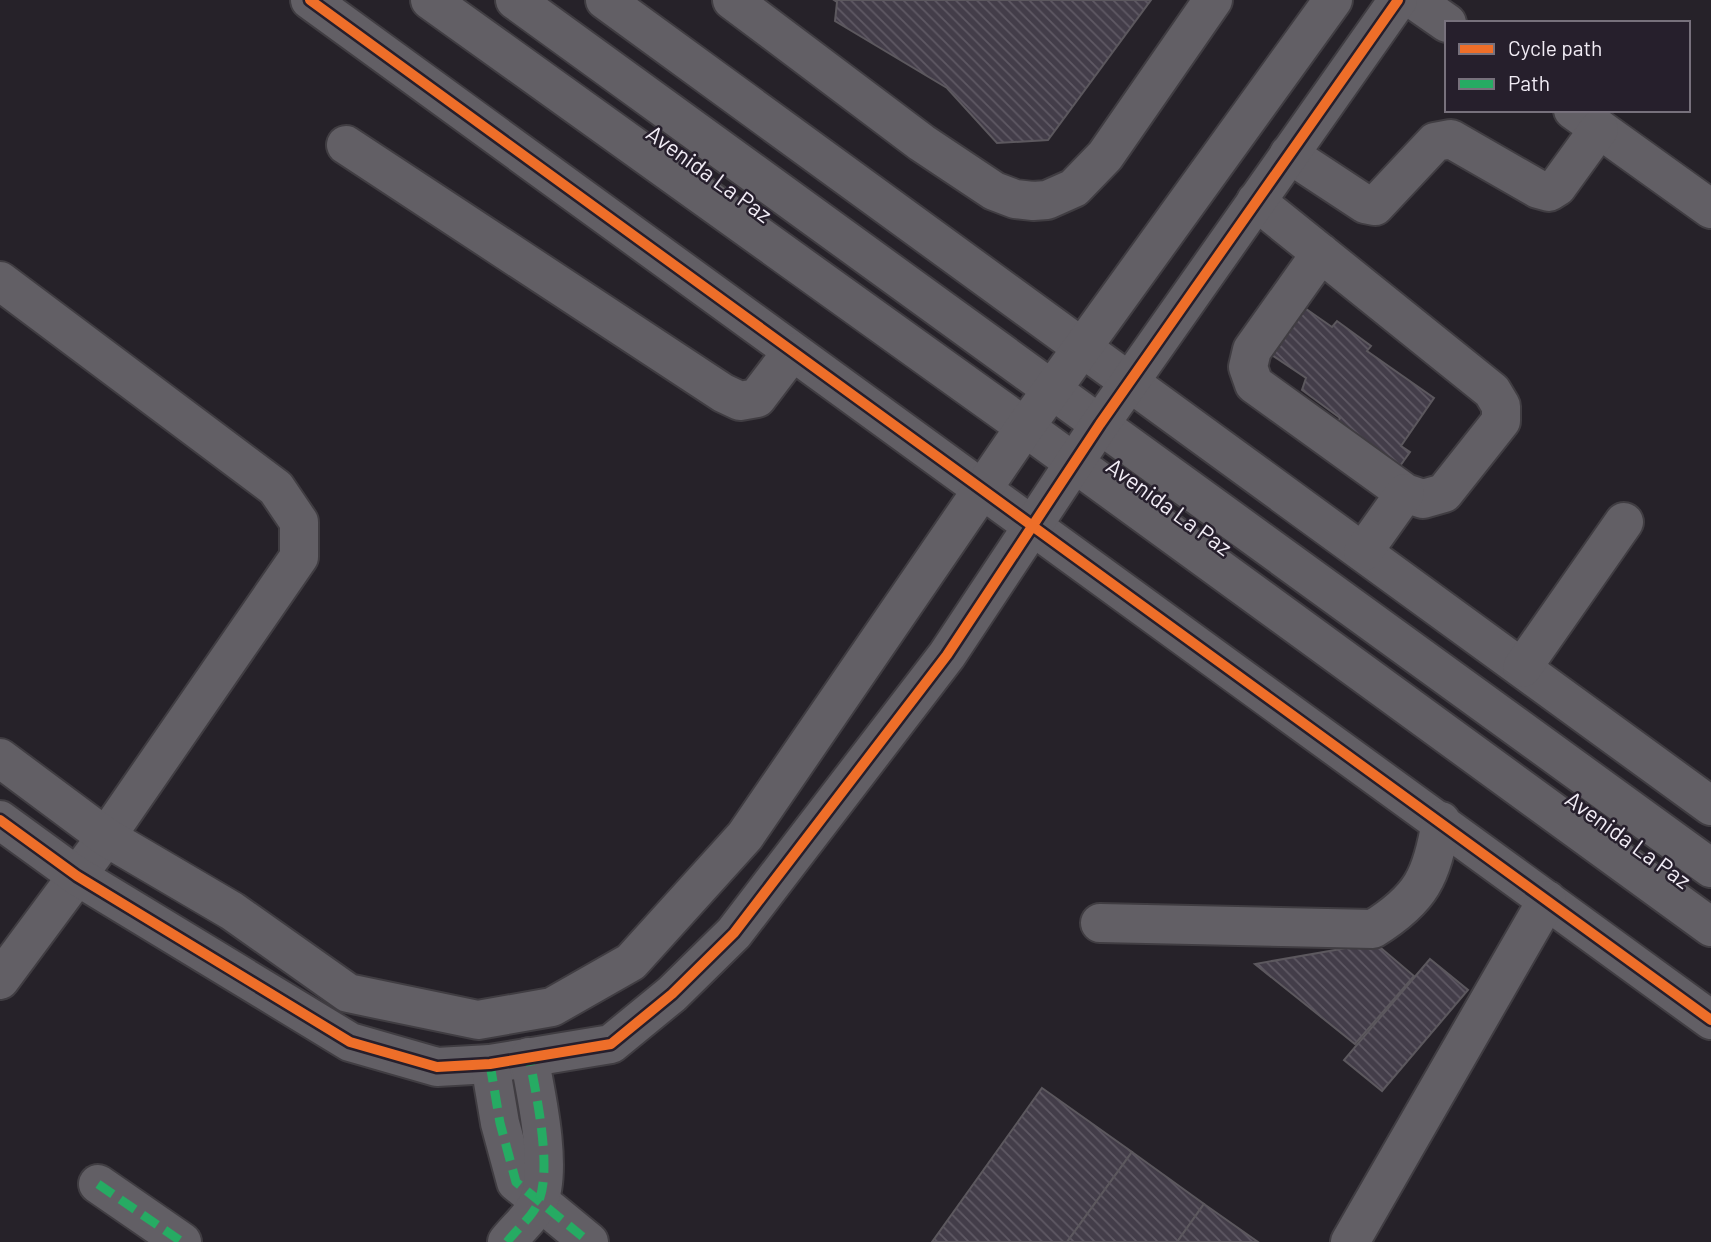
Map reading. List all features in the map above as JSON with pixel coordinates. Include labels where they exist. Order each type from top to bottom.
[{"type":"street","points":[[310,0],[1711,1020]]},
{"type":"street","name":"Avenida La Paz","points":[[430,0],[1025,427],[1711,927]]},
{"type":"street","name":"Avenida La Paz","points":[[514,0],[1711,868]]},
{"type":"street","points":[[605,0],[1709,802],[1674,841]]},
{"type":"street","points":[[732,0],[922,144],[994,191],[1016,199],[1033,201],[1047,200],[1074,188],[1105,156],[1213,0]]},
{"type":"street","points":[[0,758],[106,837],[232,911],[348,993],[478,1020],[552,1007],[631,962],[745,836],[1025,427],[1334,0]]},
{"type":"street","points":[[0,820],[77,876],[350,1042],[437,1067],[490,1064],[611,1044],[672,994],[734,933],[947,655],[1073,463],[1398,0]]},
{"type":"street","points":[[1414,0],[1445,22]]},
{"type":"street","points":[[558,91],[583,49]]},
{"type":"street","points":[[1289,154],[1365,204],[1375,206],[1435,142],[1443,139],[1451,139],[1538,189],[1549,191],[1557,187],[1586,119],[1711,209]]},
{"type":"street","points":[[346,145],[723,393],[740,401],[757,398],[792,352]]},
{"type":"street","points":[[1256,201],[1321,253],[1492,391],[1501,406],[1500,421],[1444,493],[1423,499],[1405,493],[1254,384],[1248,367],[1252,350],[1321,253]]},
{"type":"street","points":[[0,281],[276,488],[299,522],[299,557],[106,837],[0,980]]},
{"type":"street","points":[[1363,552],[1405,493]]},
{"type":"street","points":[[1522,668],[1624,522]]},
{"type":"street","points":[[1100,923],[1373,929],[1399,913],[1423,887],[1435,859],[1441,821]]},
{"type":"street","points":[[1350,1242],[1548,900]]},
{"type":"street","points":[[507,1242],[538,1203],[543,1174],[540,1120],[530,1057]]},
{"type":"street","points":[[490,1064],[500,1124],[516,1182],[538,1203],[589,1242]]},
{"type":"street","points":[[97,1184],[182,1242]]},
{"type":"building","points":[[834,0],[1151,0],[1048,140],[997,143],[947,88],[835,21],[837,2]]},
{"type":"building","points":[[1299,304],[1332,327],[1337,321],[1371,346],[1367,351],[1434,398],[1401,446],[1410,452],[1397,470],[1335,426],[1340,418],[1302,390],[1306,378],[1266,351]]},
{"type":"building","points":[[1375,943],[1414,976],[1355,1044],[1255,964]]},
{"type":"building","points":[[1430,959],[1468,990],[1382,1091],[1344,1060]]},
{"type":"building","points":[[1042,1088],[1132,1152],[1067,1242],[932,1242]]},
{"type":"building","points":[[1132,1152],[1204,1204],[1177,1242],[1067,1242]]},
{"type":"building","points":[[1204,1204],[1258,1242],[1177,1242]]},
{"type":"marked path","points":[[507,1242],[535,1208],[542,1189],[542,1131],[529,1057]]},
{"type":"marked path","points":[[490,1064],[500,1123],[516,1182],[589,1242]]},
{"type":"marked path","points":[[98,1184],[182,1242]]},
{"type":"cycle path","points":[[310,0],[1711,1020]]},
{"type":"cycle path","points":[[0,820],[77,876],[350,1042],[437,1067],[490,1064],[611,1044],[672,994],[734,933],[947,655],[1100,424],[1398,0]]}]
